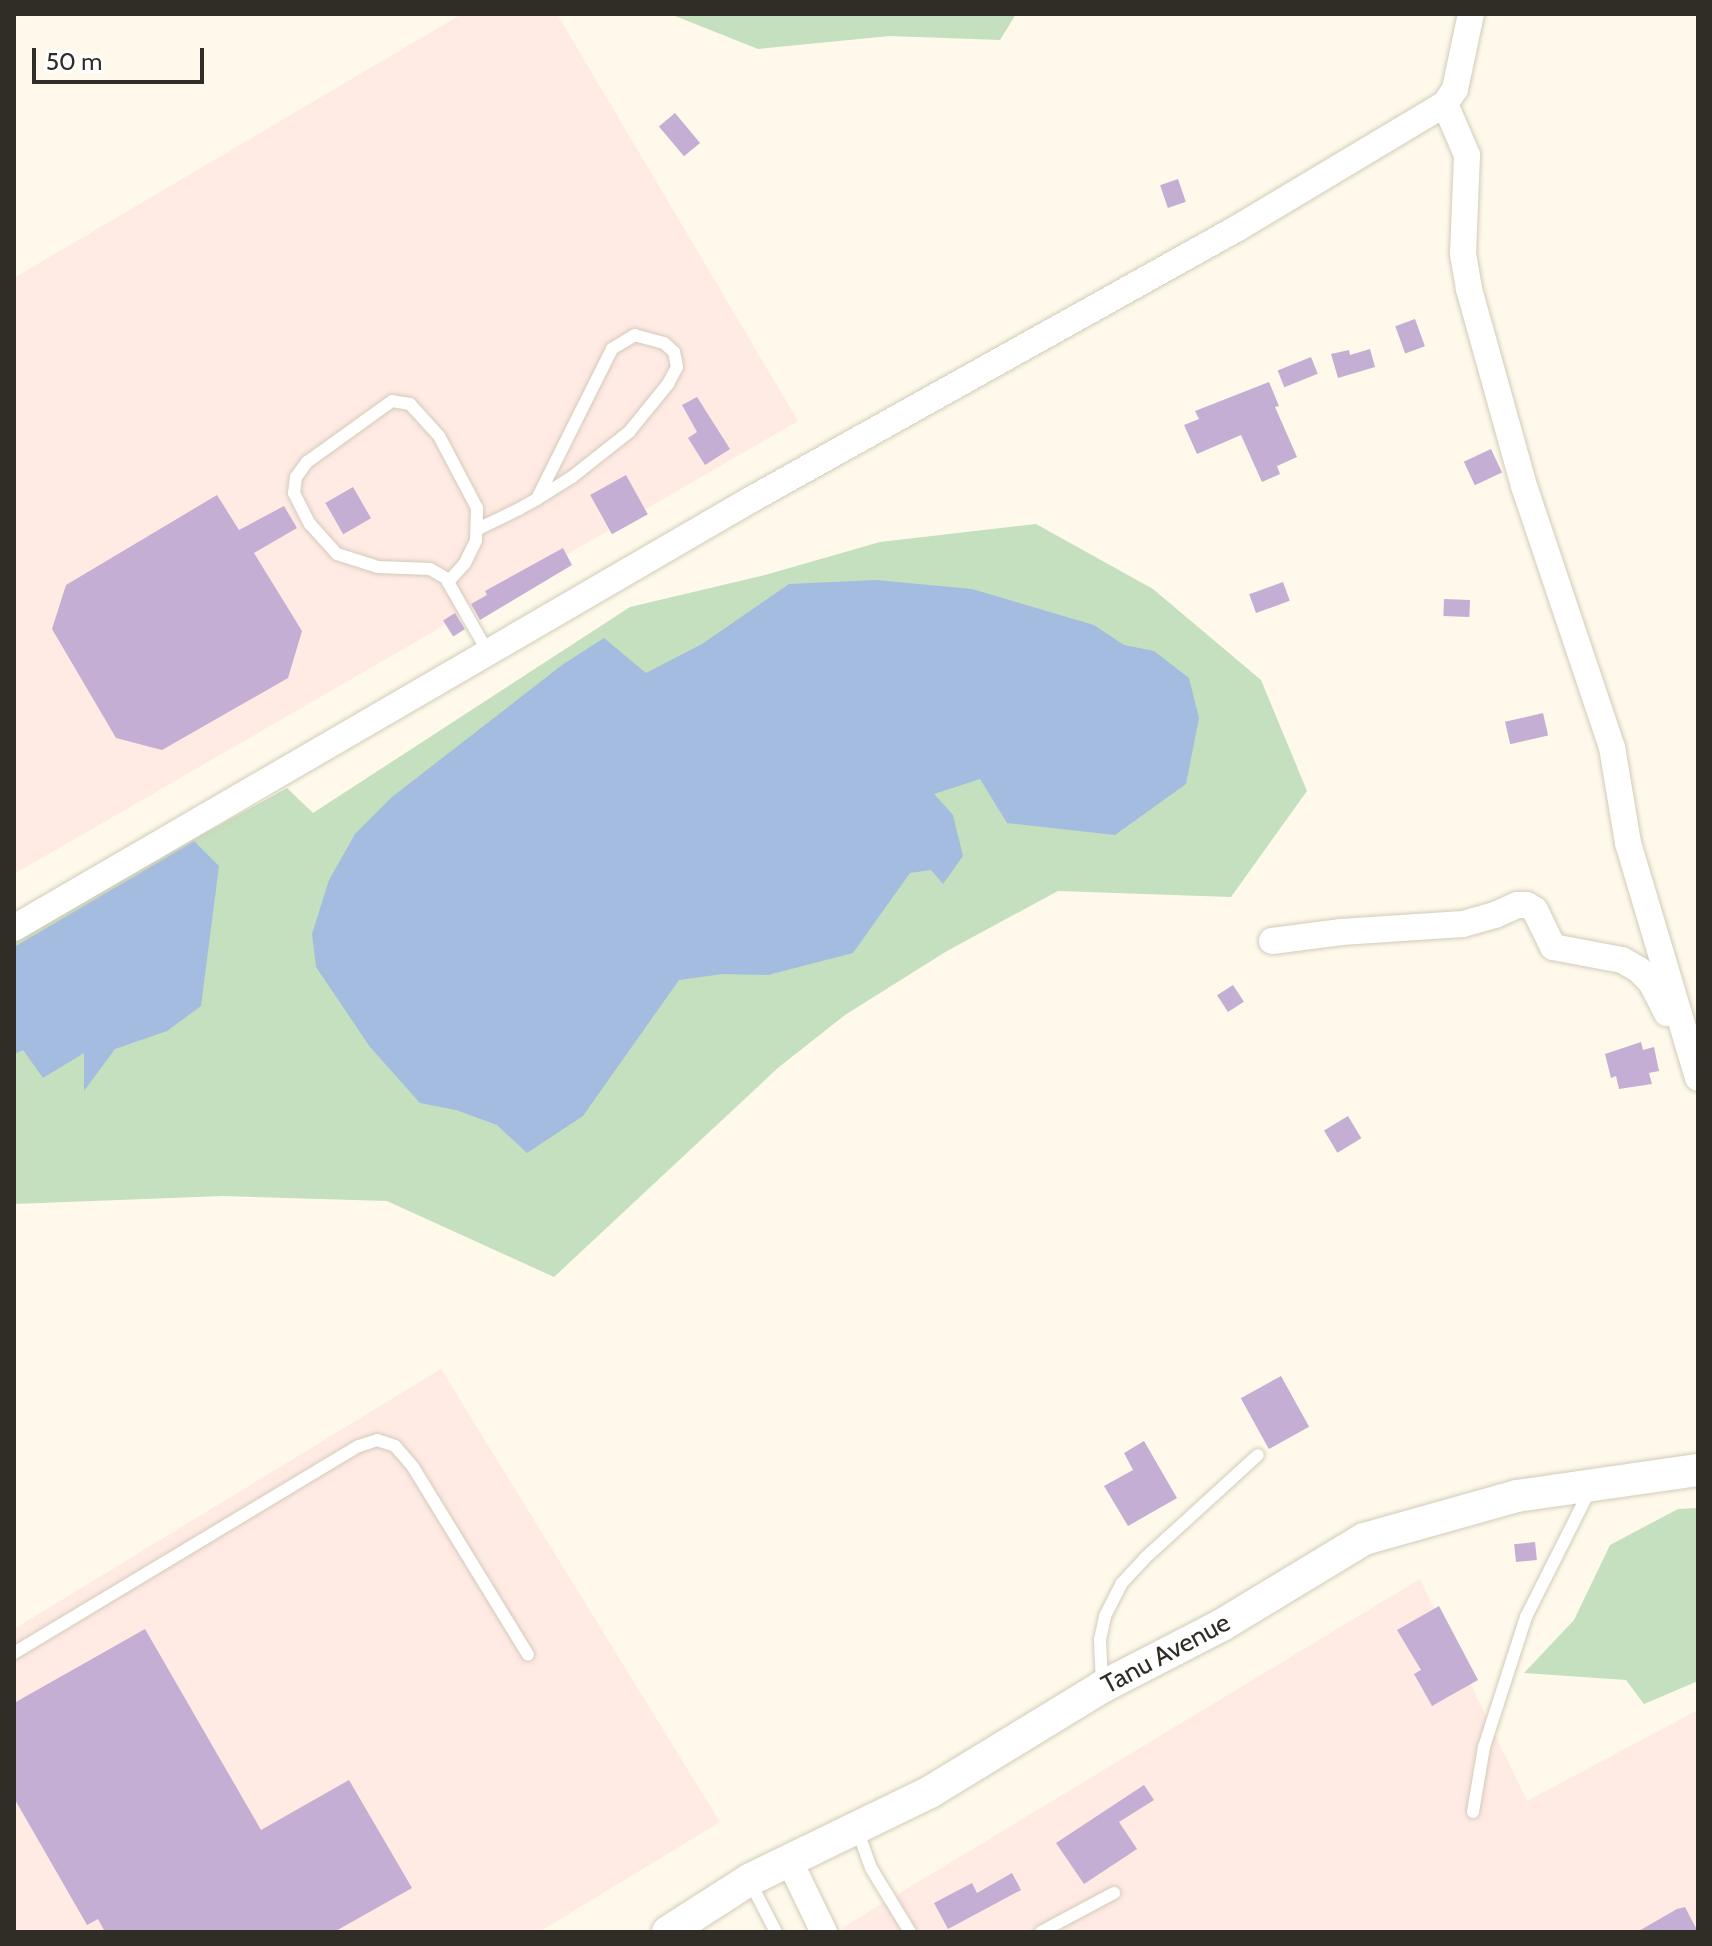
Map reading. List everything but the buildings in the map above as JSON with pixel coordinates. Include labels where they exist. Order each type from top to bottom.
[{"type":"street","points":[[14,928],[752,499],[1236,229],[1445,104],[1455,89],[1471,14]]},
{"type":"street","points":[[1445,104],[1467,155],[1463,254],[1469,289],[1524,486],[1612,747],[1628,843],[1698,1078]]},
{"type":"street","points":[[1272,941],[1341,932],[1463,924],[1517,905],[1527,905],[1535,910],[1553,947],[1622,960],[1639,970],[1686,1038]]},
{"type":"street","name":"Tanu Avenue","points":[[668,1932],[749,1880],[930,1792],[1102,1687],[1222,1625],[1364,1539],[1517,1496],[1698,1470]]},
{"type":"street","points":[[789,1860],[824,1932]]},
{"type":"lane","points":[[478,529],[537,499],[572,477],[629,432],[655,402],[677,367],[674,352],[664,343],[635,335],[612,349],[537,499]]},
{"type":"lane","points":[[448,582],[471,553],[478,529],[475,502],[439,436],[422,414],[401,400],[380,408],[307,462],[296,477],[294,493],[310,524],[337,554],[378,567],[430,569],[448,582],[488,652]]},
{"type":"lane","points":[[14,1653],[359,1446],[377,1440],[395,1446],[413,1467],[528,1655]]},
{"type":"lane","points":[[1102,1687],[1100,1640],[1105,1616],[1121,1584],[1144,1559],[1258,1455]]},
{"type":"lane","points":[[1473,1812],[1484,1747],[1526,1617],[1564,1545],[1575,1514],[1593,1486]]},
{"type":"lane","points":[[855,1826],[877,1879],[910,1932]]},
{"type":"lane","points":[[749,1880],[776,1932]]},
{"type":"lane","points":[[1041,1932],[1114,1893]]},
{"type":"shaded area","points":[[462,14],[557,14],[798,421],[14,874],[14,278]]},
{"type":"shaded area","points":[[441,1369],[720,1822],[539,1932],[14,1932],[14,1629]]},
{"type":"shaded area","points":[[1420,1579],[1527,1801],[1698,1710],[1698,1932],[844,1932],[842,1928]]},
{"type":"green space","points":[[670,14],[1016,14],[1000,40],[890,36],[758,49]]},
{"type":"green space","points":[[1036,524],[1153,589],[1261,680],[1307,791],[1231,897],[1058,891],[947,951],[845,1015],[779,1067],[554,1277],[387,1201],[223,1196],[14,1204],[14,938],[287,788],[313,813],[630,607],[765,575],[880,542]]},
{"type":"green space","points":[[1698,1508],[1698,1681],[1644,1704],[1626,1680],[1524,1673],[1574,1620],[1610,1545],[1678,1509]]},
{"type":"water","points":[[876,580],[972,589],[1094,625],[1124,645],[1154,651],[1189,678],[1199,718],[1186,784],[1115,835],[1007,823],[980,779],[934,794],[953,815],[963,856],[943,884],[931,870],[910,873],[853,953],[768,975],[723,974],[679,980],[583,1116],[527,1153],[497,1125],[456,1110],[420,1103],[370,1047],[316,967],[312,934],[329,880],[355,834],[392,797],[562,665],[604,638],[646,673],[702,644],[789,584]]},
{"type":"water","points":[[194,841],[219,866],[201,1006],[167,1031],[115,1049],[84,1091],[84,1053],[43,1078],[23,1050],[14,1054],[14,947]]}]
